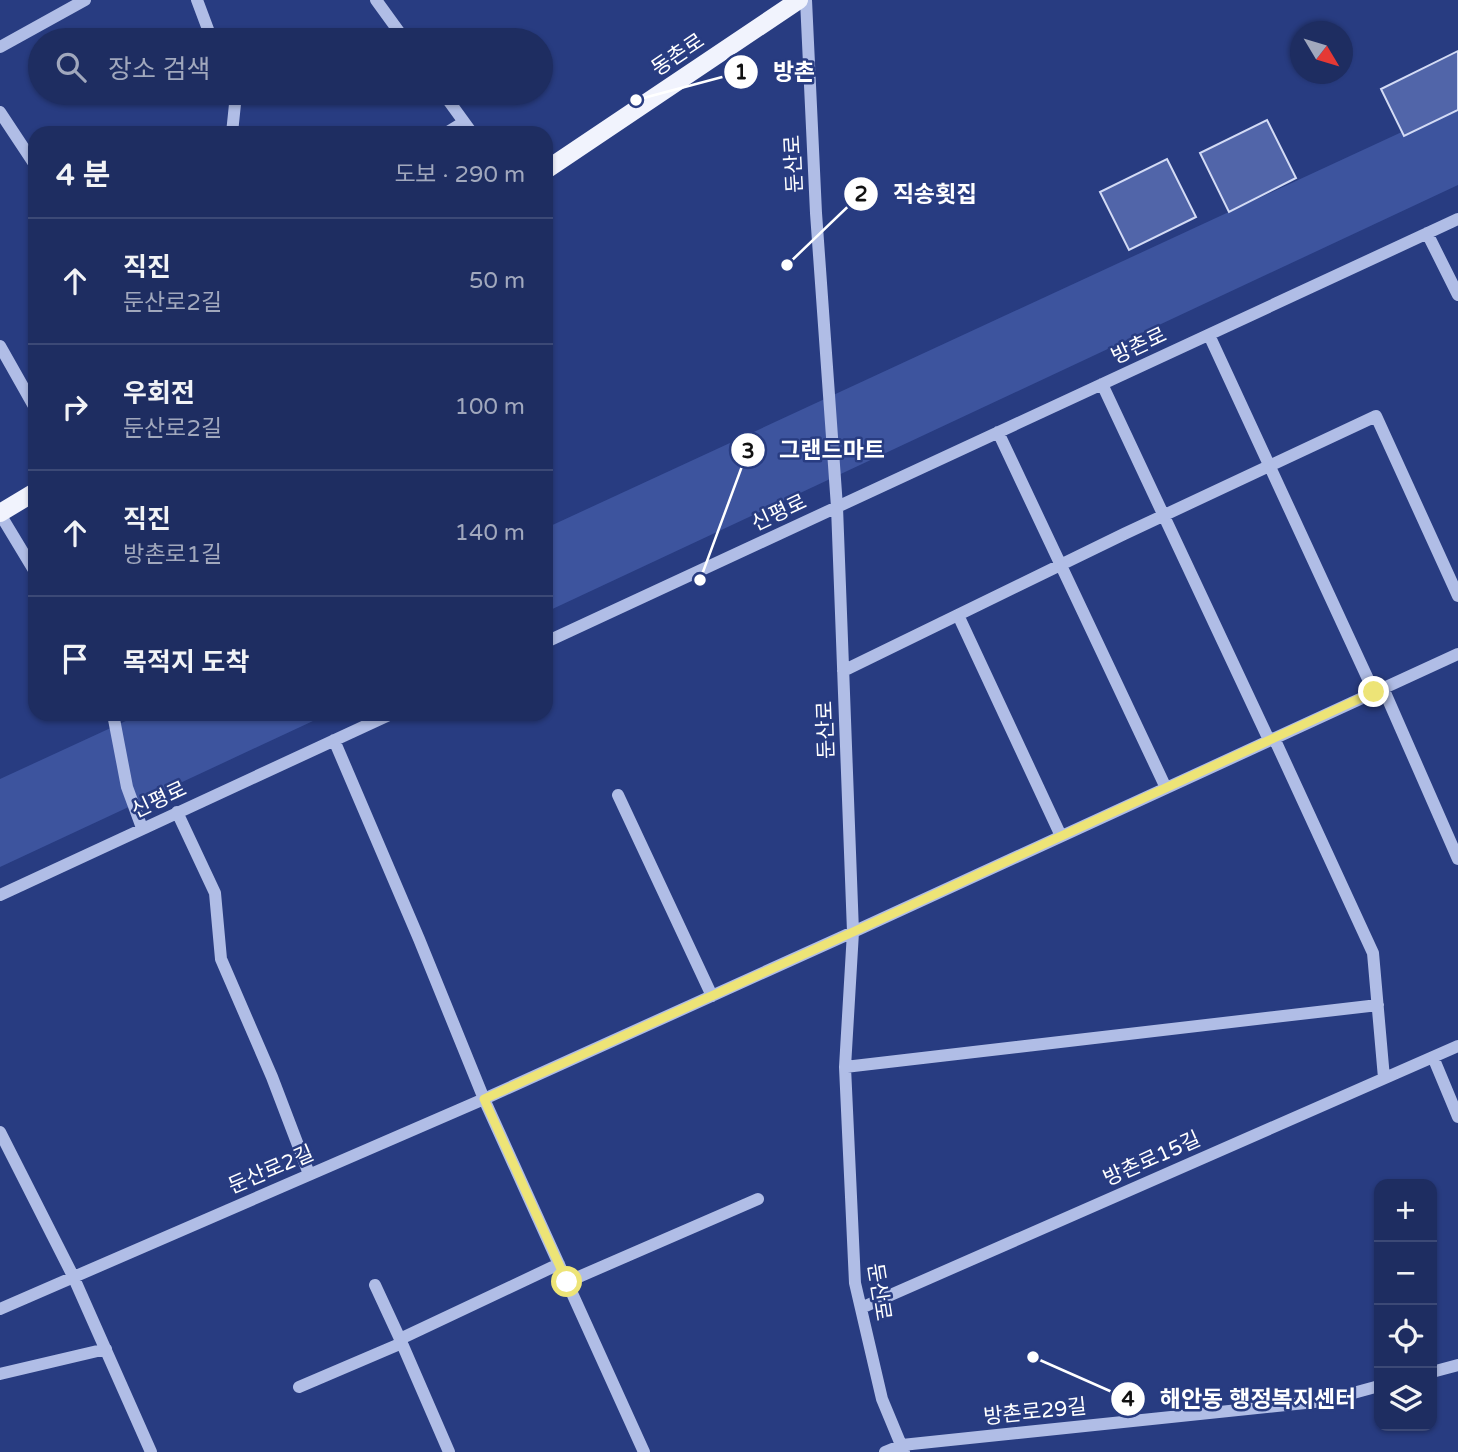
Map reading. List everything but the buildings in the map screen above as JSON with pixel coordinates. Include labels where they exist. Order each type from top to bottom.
[{"type":"main road","name":"동촌로","points":[[553,165],[799,0]]},
{"type":"main road","points":[[0,514],[28,496]]},
{"type":"street","points":[[34,28],[85,0]]},
{"type":"street","points":[[197,0],[208,28]]},
{"type":"street","points":[[376,0],[396,28]]},
{"type":"street","name":"둔산로","points":[[806,0],[816,213],[837,507],[853,932],[845,1067],[855,1283],[881,1399],[903,1449]]},
{"type":"street","points":[[0,47],[28,32]]},
{"type":"street","points":[[233,126],[235,105]]},
{"type":"street","points":[[452,105],[467,126]]},
{"type":"street","points":[[0,112],[28,154]]},
{"type":"street","points":[[457,126],[464,122]]},
{"type":"street","name":"방촌로","points":[[837,507],[1458,219]]},
{"type":"street","points":[[1427,233],[1458,295]]},
{"type":"street","points":[[1209,335],[1458,859]]},
{"type":"street","points":[[0,346],[28,392]]},
{"type":"street","points":[[1102,384],[1373,953],[1384,1078]]},
{"type":"street","points":[[843,671],[1376,416],[1458,596]]},
{"type":"street","points":[[998,432],[1166,788]]},
{"type":"street","name":"신평로","points":[[553,639],[837,507]]},
{"type":"street","points":[[0,514],[28,560]]},
{"type":"street","points":[[958,615],[1061,836]]},
{"type":"street","name":"둔산로2길","points":[[0,1309],[484,1099],[1458,654]]},
{"type":"street","points":[[114,721],[127,788],[142,828]]},
{"type":"street","name":"신평로","points":[[0,895],[376,721]]},
{"type":"street","points":[[334,740],[484,1099],[644,1452]]},
{"type":"street","points":[[618,795],[712,996]]},
{"type":"street","points":[[177,812],[215,893],[221,959],[272,1077],[309,1174]]},
{"type":"street","points":[[845,1067],[1378,1004]]},
{"type":"street","name":"방촌로15길","points":[[861,1308],[1458,1046]]},
{"type":"street","points":[[1433,1057],[1458,1117]]},
{"type":"street","points":[[0,1132],[74,1276],[151,1452]]},
{"type":"street","points":[[567,1282],[758,1199]]},
{"type":"street","points":[[299,1387],[559,1264]]},
{"type":"street","points":[[375,1285],[449,1452]]},
{"type":"street","points":[[0,1374],[106,1349]]},
{"type":"street","points":[[1437,1371],[1458,1365]]},
{"type":"street","name":"방촌로29길","points":[[885,1452],[1324,1401],[1374,1387]]},
{"type":"shaded area","points":[[1458,106],[1458,185],[553,609],[553,525]]},
{"type":"shaded area","points":[[126,721],[313,721],[0,867],[0,779]]},
{"type":"place","name":"방촌","points":[[636,100]]},
{"type":"place","name":"직송횟집","points":[[787,265]]},
{"type":"place","name":"그랜드마트","points":[[700,580]]},
{"type":"place","name":"해안동 행정복지센터","points":[[1033,1357]]},
{"type":"route","points":[[567,1282],[484,1099],[1374,692]]}]
